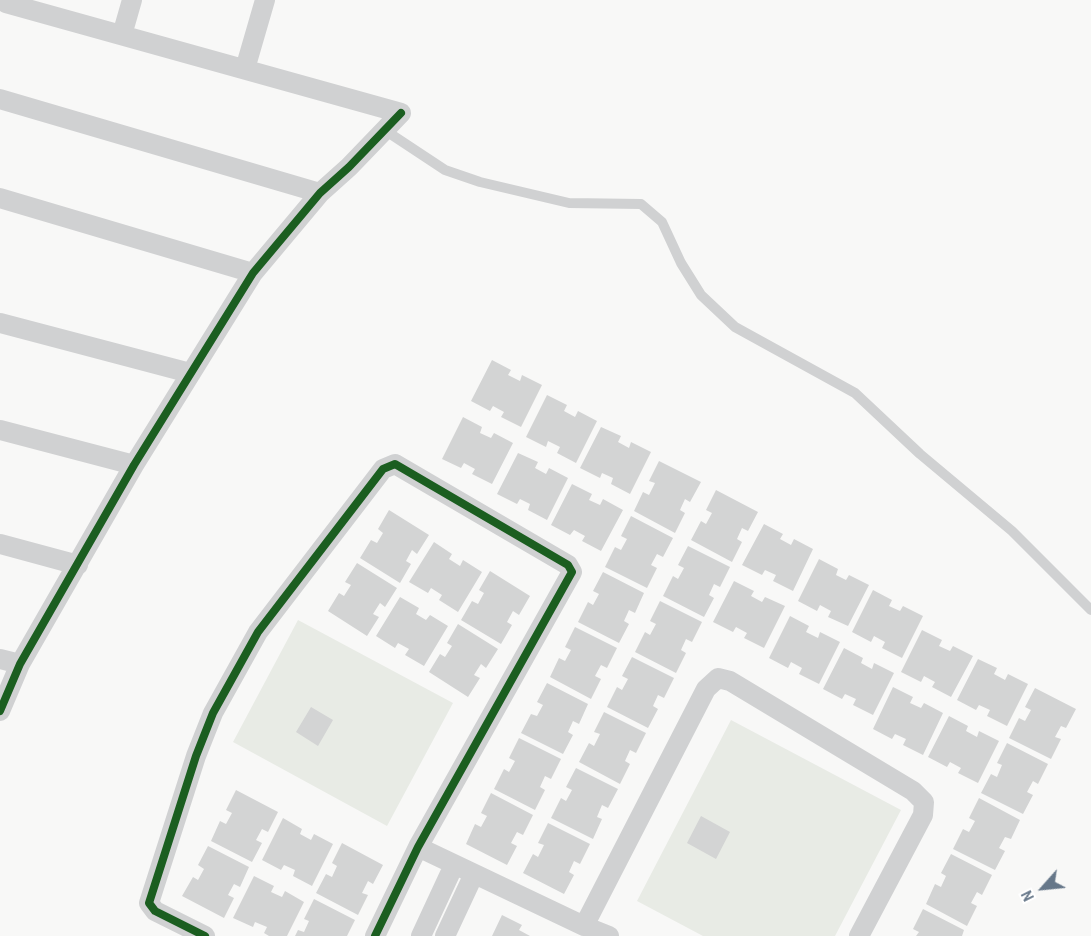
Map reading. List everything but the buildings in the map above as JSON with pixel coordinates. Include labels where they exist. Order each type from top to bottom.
[{"type":"street","points":[[122,35],[132,0]]},
{"type":"street","points":[[245,69],[265,0]]},
{"type":"street","points":[[0,711],[20,664],[134,465],[254,273],[320,192],[349,167],[383,129],[401,113],[122,35],[4,8]]},
{"type":"street","points":[[0,99],[320,192]]},
{"type":"street","points":[[0,198],[254,273]]},
{"type":"street","points":[[0,323],[190,373]]},
{"type":"street","points":[[0,430],[134,465]]},
{"type":"street","points":[[205,936],[154,911],[149,903],[195,756],[213,713],[258,632],[382,469],[392,464],[401,466],[572,568],[570,576],[418,847],[375,936]]},
{"type":"street","points":[[0,544],[78,565]]},
{"type":"street","points":[[0,659],[20,664]]},
{"type":"street","points":[[584,926],[706,689],[718,678],[741,687],[913,792],[924,802],[923,815],[859,936]]},
{"type":"street","points":[[418,847],[609,936]]},
{"type":"street","points":[[421,936],[454,865]]},
{"type":"street","points":[[445,936],[474,874]]},
{"type":"lane","points":[[383,129],[445,170],[480,182],[569,203],[641,204],[662,222],[681,263],[701,295],[735,327],[855,393],[920,454],[1012,531],[1091,610]]},
{"type":"shaded area","points":[[298,620],[453,703],[387,826],[233,742]]},
{"type":"shaded area","points":[[731,720],[901,810],[835,936],[703,936],[637,901]]},
{"type":"cycle path","points":[[0,711],[20,664],[134,465],[253,273],[320,193],[349,167],[401,113]]},
{"type":"cycle path","points":[[205,936],[155,911],[149,903],[196,756],[213,713],[258,632],[383,469],[395,464],[568,565],[572,572],[418,847],[375,936]]}]
